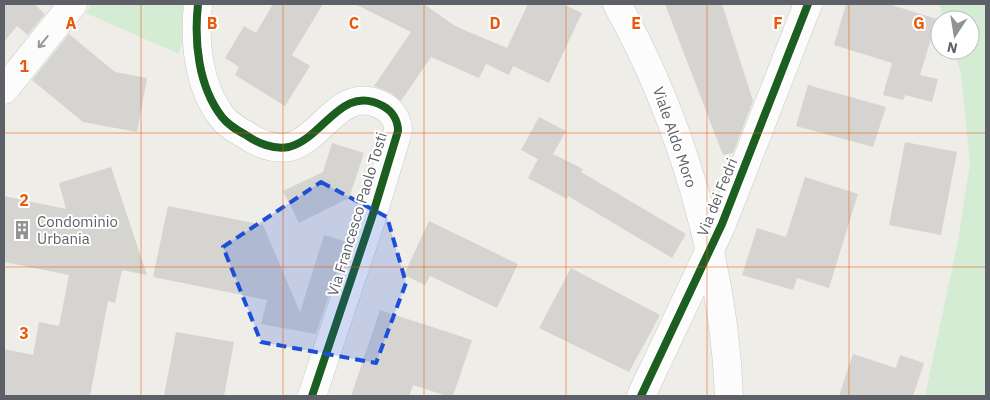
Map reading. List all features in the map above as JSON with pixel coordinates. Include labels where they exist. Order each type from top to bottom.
[{"type":"street","points":[[4,90],[73,4]]},
{"type":"street","name":"Via Francesco Paolo Tosti","points":[[198,4],[196,22],[198,52],[210,95],[222,118],[252,139],[271,146],[293,145],[307,137],[342,106],[353,101],[366,100],[378,103],[387,108],[397,121],[398,131],[372,217],[312,396]]},
{"type":"street","name":"Viale Aldo Moro","points":[[617,4],[640,48],[669,115],[692,183],[709,254],[721,319],[729,396]]},
{"type":"street","name":"Via dei Fedri","points":[[641,396],[709,254],[808,4]]},
{"type":"highlighted area","points":[[321,182],[387,217],[406,283],[376,363],[261,342],[223,247]]},
{"type":"green space","points":[[93,4],[189,4],[179,54],[86,13]]},
{"type":"green space","points":[[939,4],[986,4],[986,396],[925,396],[958,241],[970,163],[961,74],[957,60],[980,60],[980,10],[941,10]]},
{"type":"building","points":[[4,4],[36,4],[45,14],[28,35],[17,26],[4,42]]},
{"type":"building","points":[[273,4],[323,4],[292,55],[310,66],[285,106],[235,75],[239,67],[225,58],[244,26],[256,33]]},
{"type":"building","points":[[355,4],[424,4],[455,26],[507,48],[528,4],[562,4],[582,13],[549,83],[513,66],[509,75],[486,64],[479,78],[431,57],[401,101],[391,93],[374,86],[411,32]]},
{"type":"building","points":[[665,4],[722,4],[753,101],[733,153],[723,155]]},
{"type":"building","points":[[846,4],[888,4],[930,17],[930,42],[920,75],[938,79],[932,102],[905,95],[903,100],[883,95],[892,63],[834,45]]},
{"type":"building","points":[[69,34],[115,72],[147,78],[137,132],[83,122],[32,80]]},
{"type":"building","points":[[808,85],[886,107],[873,147],[796,126]]},
{"type":"building","points":[[539,117],[566,131],[553,154],[583,169],[581,172],[686,234],[672,258],[568,196],[567,199],[528,178],[538,159],[521,150]]},
{"type":"building","points":[[905,142],[957,152],[941,235],[889,225]]},
{"type":"building","points":[[332,143],[364,153],[349,198],[299,223],[283,191],[323,172]]},
{"type":"building","points":[[111,167],[147,275],[122,270],[115,303],[108,301],[90,396],[4,396],[4,349],[33,355],[39,322],[59,326],[69,275],[4,262],[4,196],[66,209],[59,183]]},
{"type":"building","points":[[805,177],[858,194],[829,288],[797,278],[793,290],[742,275],[757,228],[786,237]]},
{"type":"building","points":[[168,206],[263,225],[300,312],[324,235],[347,242],[316,334],[261,324],[267,300],[153,277]]},
{"type":"building","points":[[429,221],[518,264],[497,308],[430,276],[425,285],[404,275]]},
{"type":"building","points":[[571,268],[660,315],[629,372],[539,328]]},
{"type":"building","points":[[380,310],[472,340],[453,396],[447,396],[413,385],[409,396],[351,396]]},
{"type":"building","points":[[176,332],[234,342],[224,396],[164,396]]},
{"type":"building","points":[[853,354],[896,368],[900,355],[924,363],[913,396],[839,396]]},
{"type":"cycle path","points":[[198,4],[198,48],[203,77],[208,91],[214,105],[224,120],[250,138],[272,147],[289,147],[313,134],[344,106],[356,101],[368,101],[383,106],[392,113],[397,123],[398,131],[372,217],[312,396]]},
{"type":"cycle path","points":[[641,396],[722,224],[808,4]]},
{"type":"place","name":"Condominio Urbania","points":[[22,230]]}]
